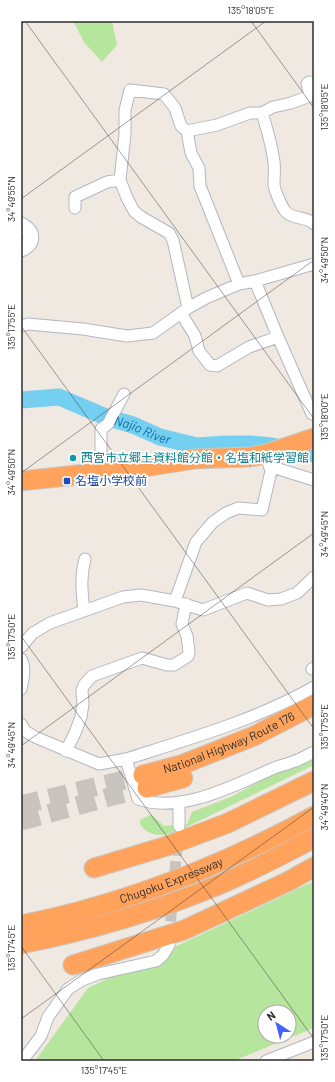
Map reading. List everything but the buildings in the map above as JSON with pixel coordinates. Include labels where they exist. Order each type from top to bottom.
[{"type":"highway","points":[[21,481],[101,473],[195,459],[250,457],[268,460],[314,438]]},
{"type":"highway","name":"National Highway Route 176","points":[[314,705],[254,736],[181,765],[145,782],[184,777],[260,747],[314,720]]},
{"type":"highway","points":[[94,868],[167,846],[228,823],[314,781]]},
{"type":"highway","name":"Chugoku Expressway","points":[[21,925],[102,905],[158,888],[207,869],[257,846],[314,816]]},
{"type":"highway","name":"Chugoku Expressway","points":[[21,944],[107,924],[161,907],[216,886],[267,863],[314,838]]},
{"type":"highway","points":[[73,965],[184,930],[290,881],[314,867]]},
{"type":"street","points":[[187,131],[217,125],[250,114],[262,114],[274,107],[310,96],[308,84],[309,82],[314,82]]},
{"type":"street","points":[[239,284],[200,186],[199,168],[191,153],[187,131],[181,126],[175,108],[164,94],[130,90],[125,110],[125,134],[120,180],[127,198],[141,218],[168,233],[173,240],[184,311],[195,336],[199,351],[210,365],[217,366],[249,347],[278,337]]},
{"type":"street","points":[[262,114],[268,131],[274,162],[274,185],[281,202],[286,212],[293,217],[311,221],[314,224]]},
{"type":"street","points":[[75,208],[75,197],[107,182],[120,180]]},
{"type":"street","points":[[21,225],[26,227],[31,233],[31,238],[28,244],[21,249]]},
{"type":"street","points":[[21,326],[28,324],[83,329],[127,336],[153,333],[184,311],[206,298],[239,284],[314,265]]},
{"type":"street","points":[[255,281],[278,337],[310,397],[312,414],[314,413]]},
{"type":"street","points":[[101,473],[101,429],[108,424],[124,394]]},
{"type":"street","points":[[268,460],[314,480]]},
{"type":"street","points":[[66,750],[81,717],[83,704],[82,690],[84,684],[92,676],[142,658],[167,666],[174,665],[188,656],[187,636],[182,624],[181,603],[196,542],[213,522],[226,513],[238,508],[262,510],[271,471],[268,460]]},
{"type":"street","points":[[84,611],[81,589],[81,572],[85,559]]},
{"type":"street","points":[[21,647],[33,633],[50,623],[123,597],[141,595],[181,603],[203,610],[247,593],[268,600],[281,599],[297,593],[314,577]]},
{"type":"street","points":[[21,659],[24,672],[21,689]]},
{"type":"street","points":[[21,724],[25,731],[35,737],[99,764],[126,759],[219,730],[298,696],[314,687]]},
{"type":"street","points":[[126,759],[138,799],[155,804],[170,804],[196,799],[227,789],[314,752]]},
{"type":"street","points":[[179,802],[179,826]]},
{"type":"street","points":[[22,1061],[41,1036],[48,1017],[68,989],[82,980],[98,974],[156,961],[163,955],[168,945]]},
{"type":"street","points":[[266,1061],[314,1042]]},
{"type":"green space","points":[[73,21],[112,21],[117,45],[102,62],[84,42]]},
{"type":"green space","points":[[314,756],[314,765],[174,833],[155,835],[146,831],[140,823],[140,820],[150,815],[164,826],[187,824],[192,812],[233,796],[273,774]]},
{"type":"green space","points":[[314,881],[314,1028],[297,1035],[297,1004],[257,1004],[257,1044],[275,1044],[233,1061],[35,1061],[88,988]]},
{"type":"waterway","name":"Najio River","points":[[21,400],[59,397],[106,417],[133,425],[160,437],[197,446],[251,444],[272,446],[314,454]]},
{"type":"tunnel","points":[[21,805],[124,780]]},
{"type":"tunnel","points":[[21,821],[147,788]]},
{"type":"tunnel","points":[[169,938],[178,838]]},
{"type":"place","name":"西宮市立郷土資料館分館・名塩和紙学習館","points":[[73,458]]},
{"type":"place","name":"名塩小学校前","points":[[67,481]]}]
